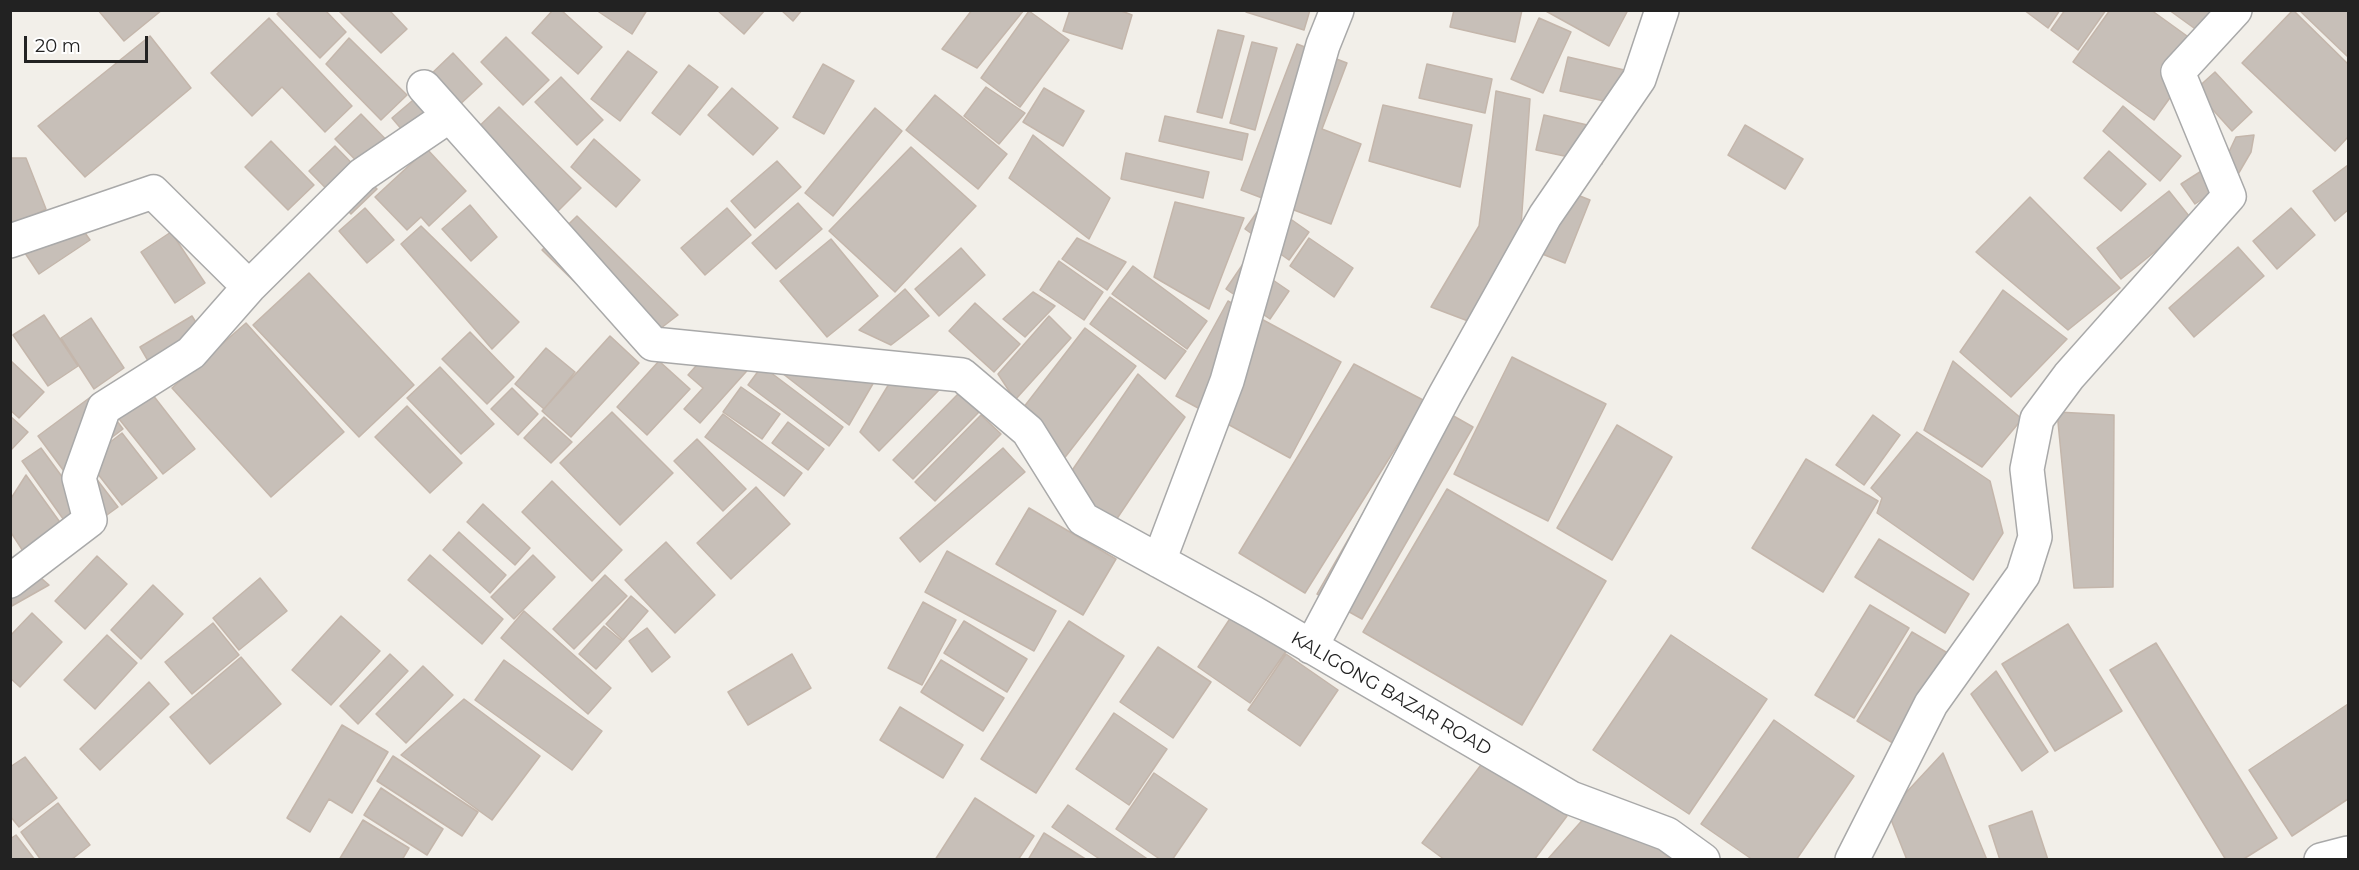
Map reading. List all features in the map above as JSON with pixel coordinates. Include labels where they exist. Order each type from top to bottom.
[{"type":"street","points":[[1159,561],[1227,381],[1323,45],[1337,10]]},
{"type":"street","points":[[1311,647],[1445,395],[1545,216],[1639,79],[1662,10]]},
{"type":"street","points":[[1852,860],[1931,704],[2024,575],[2035,537],[2027,469],[2037,419],[2069,376],[2229,196],[2178,72],[2235,10]]},
{"type":"street","points":[[10,581],[90,520],[79,478],[104,408],[191,353],[249,287],[362,175],[449,116],[424,87]]},
{"type":"street","name":"KALIGONG BAZAR ROAD","points":[[449,116],[653,344],[962,375],[1028,431],[1083,519],[1311,647],[1571,798],[1667,834],[1703,860]]},
{"type":"street","points":[[10,241],[153,192],[249,287]]},
{"type":"street","points":[[2322,860],[2349,853]]},
{"type":"building","points":[[98,10],[162,10],[124,41]]},
{"type":"building","points":[[281,10],[325,10],[346,32],[320,58],[277,14]]},
{"type":"building","points":[[338,10],[389,10],[407,29],[381,53]]},
{"type":"building","points":[[553,10],[561,10],[602,47],[578,74],[532,33]]},
{"type":"building","points":[[596,10],[647,10],[632,34]]},
{"type":"building","points":[[717,10],[765,10],[744,34]]},
{"type":"building","points":[[781,10],[802,10],[793,21]]},
{"type":"building","points":[[972,10],[1024,10],[977,68],[942,49]]},
{"type":"building","points":[[1070,10],[1119,10],[1132,15],[1122,49],[1063,31]]},
{"type":"building","points":[[1247,10],[1310,10],[1304,30],[1246,12]]},
{"type":"building","points":[[1454,10],[1522,10],[1515,42],[1450,27]]},
{"type":"building","points":[[1544,10],[1628,10],[1609,46]]},
{"type":"building","points":[[2024,10],[2060,10],[2048,28]]},
{"type":"building","points":[[2065,10],[2106,10],[2078,50],[2051,30]]},
{"type":"building","points":[[2110,10],[2151,10],[2205,49],[2154,120],[2073,62]]},
{"type":"building","points":[[2169,10],[2234,10],[2212,41]]},
{"type":"building","points":[[2293,10],[2348,64],[2348,137],[2335,151],[2242,63]]},
{"type":"building","points":[[2299,10],[2348,10],[2348,57]]},
{"type":"building","points":[[1029,11],[1069,40],[1020,107],[981,78]]},
{"type":"building","points":[[269,18],[352,106],[325,132],[282,87],[252,116],[211,73]]},
{"type":"building","points":[[1539,18],[1571,32],[1543,93],[1511,79]]},
{"type":"building","points":[[1218,30],[1244,36],[1222,118],[1197,112]]},
{"type":"building","points":[[150,36],[191,88],[85,177],[38,126]]},
{"type":"building","points":[[506,37],[549,80],[523,105],[481,62]]},
{"type":"building","points":[[349,38],[407,95],[381,120],[326,64]]},
{"type":"building","points":[[1252,42],[1277,48],[1255,130],[1230,123]]},
{"type":"building","points":[[1297,44],[1347,63],[1322,129],[1361,144],[1331,224],[1241,190]]},
{"type":"building","points":[[628,51],[657,72],[620,121],[591,99]]},
{"type":"building","points":[[453,53],[482,84],[456,108],[427,78]]},
{"type":"building","points":[[1568,57],[1633,72],[1626,106],[1560,91]]},
{"type":"building","points":[[823,64],[854,81],[824,134],[793,117]]},
{"type":"building","points":[[1427,64],[1492,79],[1485,113],[1419,98]]},
{"type":"building","points":[[689,65],[718,87],[680,135],[652,113]]},
{"type":"building","points":[[2215,72],[2252,112],[2232,131],[2195,90]]},
{"type":"building","points":[[561,77],[603,120],[577,145],[535,102]]},
{"type":"building","points":[[986,87],[1025,113],[999,144],[964,116]]},
{"type":"building","points":[[732,88],[778,128],[753,155],[708,115]]},
{"type":"building","points":[[1044,88],[1084,111],[1063,146],[1023,122]]},
{"type":"building","points":[[1496,91],[1530,99],[1520,240],[1476,324],[1431,307],[1479,226]]},
{"type":"building","points":[[419,95],[447,127],[420,151],[392,118]]},
{"type":"building","points":[[935,95],[1007,154],[978,189],[906,130]]},
{"type":"building","points":[[1383,105],[1472,125],[1460,187],[1369,161]]},
{"type":"building","points":[[2123,106],[2181,156],[2160,181],[2103,131]]},
{"type":"building","points":[[499,107],[581,188],[546,223],[464,141]]},
{"type":"building","points":[[875,108],[902,131],[833,216],[805,193]]},
{"type":"building","points":[[361,114],[404,158],[378,183],[335,139]]},
{"type":"building","points":[[1544,115],[1609,130],[1602,164],[1536,150]]},
{"type":"building","points":[[1165,116],[1248,134],[1242,160],[1159,141]]},
{"type":"building","points":[[1745,125],[1803,159],[1785,189],[1728,155]]},
{"type":"building","points":[[1033,135],[1110,198],[1089,239],[1009,178]]},
{"type":"building","points":[[2254,135],[2251,152],[2237,176],[2195,204],[2181,184],[2228,154],[2236,137]]},
{"type":"building","points":[[594,139],[640,180],[616,207],[571,167]]},
{"type":"building","points":[[271,141],[314,185],[288,210],[245,167]]},
{"type":"building","points":[[335,146],[377,189],[351,214],[309,171]]},
{"type":"building","points":[[911,147],[976,206],[895,292],[829,231]]},
{"type":"building","points":[[427,149],[466,191],[429,226],[421,217],[407,230],[375,197]]},
{"type":"building","points":[[2109,151],[2146,184],[2121,211],[2084,178]]},
{"type":"building","points":[[1126,153],[1209,172],[1203,198],[1121,179]]},
{"type":"building","points":[[10,158],[26,158],[46,209],[10,228]]},
{"type":"building","points":[[777,161],[801,187],[755,228],[731,201]]},
{"type":"building","points":[[2348,165],[2348,210],[2335,221],[2313,191]]},
{"type":"building","points":[[1557,187],[1590,200],[1565,263],[1532,250]]},
{"type":"building","points":[[2169,191],[2193,221],[2121,279],[2097,248]]},
{"type":"building","points":[[2030,197],[2120,288],[2068,330],[1976,252]]},
{"type":"building","points":[[1265,201],[1309,232],[1289,260],[1245,229]]},
{"type":"building","points":[[1175,202],[1244,218],[1209,309],[1154,277]]},
{"type":"building","points":[[798,203],[822,229],[776,269],[752,243]]},
{"type":"building","points":[[470,205],[497,237],[471,261],[442,229]]},
{"type":"building","points":[[365,208],[394,240],[367,263],[339,231]]},
{"type":"building","points":[[727,208],[751,235],[705,275],[681,248]]},
{"type":"building","points":[[2291,208],[2315,235],[2277,269],[2253,241]]},
{"type":"building","points":[[69,210],[90,240],[39,274],[19,244]]},
{"type":"building","points":[[577,216],[678,315],[639,345],[542,250]]},
{"type":"building","points":[[421,226],[519,322],[492,349],[401,244]]},
{"type":"building","points":[[171,232],[205,283],[175,303],[141,252]]},
{"type":"building","points":[[1077,238],[1126,262],[1107,290],[1062,259]]},
{"type":"building","points":[[1309,238],[1353,268],[1334,297],[1290,266]]},
{"type":"building","points":[[831,239],[878,296],[827,337],[780,281]]},
{"type":"building","points":[[2238,247],[2264,276],[2194,337],[2169,308]]},
{"type":"building","points":[[961,248],[985,275],[939,316],[915,289]]},
{"type":"building","points":[[1059,261],[1103,292],[1084,320],[1040,290]]},
{"type":"building","points":[[1245,261],[1289,291],[1270,319],[1226,289]]},
{"type":"building","points":[[1133,266],[1207,321],[1187,349],[1112,294]]},
{"type":"building","points":[[309,273],[414,385],[359,437],[253,325]]},
{"type":"building","points":[[905,289],[929,316],[891,345],[859,330]]},
{"type":"building","points":[[2003,290],[2067,339],[2011,397],[1960,352]]},
{"type":"building","points":[[1033,292],[1055,306],[1025,337],[1003,319]]},
{"type":"building","points":[[1110,297],[1186,351],[1165,379],[1090,324]]},
{"type":"building","points":[[1228,301],[1341,362],[1290,458],[1176,396]]},
{"type":"building","points":[[975,303],[1020,344],[994,372],[949,331]]},
{"type":"building","points":[[44,315],[78,366],[48,386],[13,335]]},
{"type":"building","points":[[192,316],[211,347],[158,378],[140,347]]},
{"type":"building","points":[[1049,316],[1071,338],[1015,400],[998,374]]},
{"type":"building","points":[[91,318],[124,368],[94,389],[61,338]]},
{"type":"building","points":[[246,323],[344,432],[271,497],[172,388]]},
{"type":"building","points":[[1085,328],[1136,366],[1059,465],[1020,412]]},
{"type":"building","points":[[470,332],[514,377],[487,404],[442,359]]},
{"type":"building","points":[[610,336],[639,363],[571,437],[542,411]]},
{"type":"building","points":[[717,342],[763,353],[700,423],[684,409],[703,388],[688,375]]},
{"type":"building","points":[[546,348],[575,372],[544,409],[515,384]]},
{"type":"building","points":[[889,356],[849,425],[769,363]]},
{"type":"building","points":[[1512,357],[1606,404],[1548,521],[1454,474]]},
{"type":"building","points":[[10,360],[44,392],[19,418],[10,410]]},
{"type":"building","points":[[659,361],[690,389],[647,435],[617,407]]},
{"type":"building","points":[[1953,361],[2022,419],[1982,467],[1924,430]]},
{"type":"building","points":[[901,364],[945,384],[879,451],[860,432]]},
{"type":"building","points":[[1354,364],[1425,401],[1305,593],[1239,553]]},
{"type":"building","points":[[762,366],[843,427],[829,446],[748,385]]},
{"type":"building","points":[[440,367],[494,424],[461,454],[407,398]]},
{"type":"building","points":[[1138,374],[1185,417],[1112,526],[1060,488]]},
{"type":"building","points":[[138,376],[195,449],[163,474],[104,400]]},
{"type":"building","points":[[741,387],[780,414],[762,439],[723,412]]},
{"type":"building","points":[[512,388],[538,414],[518,435],[491,409]]},
{"type":"building","points":[[96,393],[123,429],[82,460],[118,507],[100,520],[38,436]]},
{"type":"building","points":[[959,393],[979,412],[913,479],[893,460]]},
{"type":"building","points":[[1427,401],[1473,427],[1362,619],[1317,594]]},
{"type":"building","points":[[407,406],[462,463],[430,493],[375,437]]},
{"type":"building","points":[[612,412],[673,473],[620,525],[560,463]]},
{"type":"building","points":[[2057,412],[2114,415],[2113,587],[2074,588]]},
{"type":"building","points":[[723,414],[802,473],[784,496],[705,437]]},
{"type":"building","points":[[981,415],[1001,434],[935,501],[915,482]]},
{"type":"building","points":[[1873,415],[1900,435],[1864,485],[1836,465]]},
{"type":"building","points":[[10,416],[28,432],[10,451]]},
{"type":"building","points":[[544,417],[572,442],[551,463],[524,438]]},
{"type":"building","points":[[788,422],[824,449],[808,470],[772,443]]},
{"type":"building","points":[[1617,425],[1672,457],[1612,560],[1557,528]]},
{"type":"building","points":[[1917,432],[1990,481],[2003,533],[1973,580],[1877,513],[1882,498],[1871,488]]},
{"type":"building","points":[[122,433],[157,478],[122,505],[87,460]]},
{"type":"building","points":[[697,439],[746,489],[723,511],[674,461]]},
{"type":"building","points":[[41,448],[85,508],[66,523],[22,461]]},
{"type":"building","points":[[1003,448],[1025,472],[920,562],[900,538]]},
{"type":"building","points":[[1806,459],[1878,501],[1823,592],[1752,548]]},
{"type":"building","points":[[26,475],[72,539],[32,565],[10,531],[10,500]]},
{"type":"building","points":[[552,481],[622,550],[592,581],[522,512]]},
{"type":"building","points":[[756,487],[790,524],[731,579],[697,543]]},
{"type":"building","points":[[1447,489],[1606,581],[1522,725],[1363,632]]},
{"type":"building","points":[[483,504],[530,548],[515,565],[467,522]]},
{"type":"building","points":[[1029,508],[1116,559],[1083,615],[996,564]]},
{"type":"building","points":[[459,532],[506,575],[490,593],[443,550]]},
{"type":"building","points":[[1879,539],[1969,594],[1945,633],[1855,577]]},
{"type":"building","points":[[666,542],[715,595],[675,633],[625,580]]},
{"type":"building","points":[[947,551],[1056,611],[1034,651],[925,592]]},
{"type":"building","points":[[430,555],[503,619],[482,644],[408,580]]},
{"type":"building","points":[[533,555],[555,577],[514,619],[491,597]]},
{"type":"building","points":[[97,556],[127,584],[85,629],[55,601]]},
{"type":"building","points":[[25,564],[49,585],[10,607],[10,573]]},
{"type":"building","points":[[605,575],[627,596],[574,649],[553,629]]},
{"type":"building","points":[[260,578],[287,611],[239,650],[213,618]]},
{"type":"building","points":[[153,585],[183,614],[141,659],[111,630]]},
{"type":"building","points":[[631,596],[648,611],[623,640],[606,624]]},
{"type":"building","points":[[923,602],[956,620],[922,685],[888,668]]},
{"type":"building","points":[[1870,605],[1909,628],[1854,718],[1815,695]]},
{"type":"building","points":[[524,611],[611,688],[588,714],[501,638]]},
{"type":"building","points":[[1235,611],[1289,647],[1250,703],[1198,667]]},
{"type":"building","points":[[32,613],[62,642],[20,687],[10,678],[10,636]]},
{"type":"building","points":[[341,616],[380,651],[331,705],[292,670]]},
{"type":"building","points":[[964,621],[1027,659],[1007,692],[944,653]]},
{"type":"building","points":[[1069,621],[1124,656],[1036,793],[981,759]]},
{"type":"building","points":[[213,623],[239,655],[192,694],[165,662]]},
{"type":"building","points":[[2068,624],[2122,711],[2055,751],[2002,664]]},
{"type":"building","points":[[604,626],[622,641],[596,669],[579,654]]},
{"type":"building","points":[[647,628],[670,657],[652,672],[629,641]]},
{"type":"building","points":[[1912,632],[1951,655],[1896,745],[1857,721]]},
{"type":"building","points":[[107,635],[137,663],[95,709],[64,680]]},
{"type":"building","points":[[1671,635],[1767,699],[1689,814],[1593,750]]},
{"type":"building","points":[[2156,643],[2277,838],[2242,860],[2226,860],[2110,670]]},
{"type":"building","points":[[1158,647],[1211,682],[1173,738],[1120,702]]},
{"type":"building","points":[[390,654],[408,671],[358,724],[340,706]]},
{"type":"building","points":[[792,654],[811,688],[748,725],[728,692]]},
{"type":"building","points":[[1286,654],[1338,690],[1300,746],[1248,710]]},
{"type":"building","points":[[241,657],[281,704],[210,764],[170,717]]},
{"type":"building","points":[[504,660],[602,731],[572,770],[475,700]]},
{"type":"building","points":[[941,660],[1004,698],[983,731],[921,692]]},
{"type":"building","points":[[423,666],[453,695],[406,743],[376,714]]},
{"type":"building","points":[[1996,671],[2048,752],[2022,771],[1971,694]]},
{"type":"building","points":[[149,682],[169,704],[100,770],[80,749]]},
{"type":"building","points":[[464,699],[540,756],[492,820],[401,755]]},
{"type":"building","points":[[2348,704],[2348,799],[2292,836],[2249,770]]},
{"type":"building","points":[[900,707],[963,745],[943,778],[880,740]]},
{"type":"building","points":[[1114,713],[1167,749],[1129,805],[1076,769]]},
{"type":"building","points":[[1774,720],[1854,776],[1796,860],[1753,860],[1701,824]]},
{"type":"building","points":[[342,725],[388,752],[352,813],[329,799],[310,832],[287,818]]},
{"type":"building","points":[[1943,753],[1987,860],[1907,860],[1888,812]]},
{"type":"building","points":[[393,756],[478,812],[462,836],[377,781]]},
{"type":"building","points":[[25,757],[57,798],[19,827],[10,816],[10,767]]},
{"type":"building","points":[[1487,757],[1567,816],[1534,860],[1445,860],[1422,843]]},
{"type":"building","points":[[1154,773],[1207,809],[1172,860],[1161,860],[1116,829]]},
{"type":"building","points":[[381,788],[443,829],[427,855],[364,815]]},
{"type":"building","points":[[975,798],[1034,836],[1018,860],[935,860]]},
{"type":"building","points":[[1602,798],[1671,860],[1547,860]]},
{"type":"building","points":[[58,803],[90,845],[71,860],[41,860],[21,832]]},
{"type":"building","points":[[1068,805],[1149,860],[1101,860],[1052,827]]},
{"type":"building","points":[[2032,811],[2048,860],[2000,860],[1989,826]]},
{"type":"building","points":[[363,820],[409,848],[402,860],[339,860]]},
{"type":"building","points":[[1044,833],[1087,860],[1028,860]]},
{"type":"building","points":[[16,835],[35,860],[10,860],[10,839]]}]
